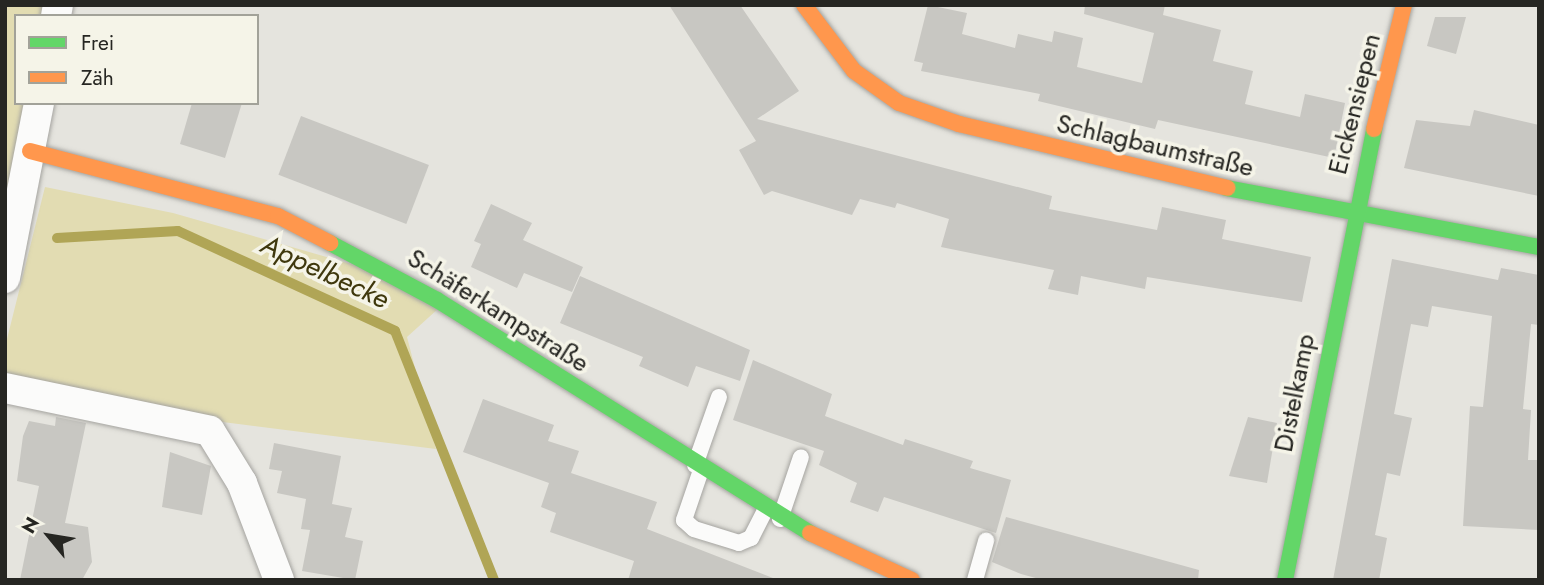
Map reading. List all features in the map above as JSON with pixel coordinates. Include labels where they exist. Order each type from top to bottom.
[{"type":"street","name":"Schlagbaumstraße","points":[[804,5],[853,71],[899,103],[959,124],[1353,215],[1539,247]]},
{"type":"street","name":"Eickensiepen","points":[[1353,215],[1404,5]]},
{"type":"street","points":[[5,278],[39,105]]},
{"type":"street","name":"Schäferkampstraße","points":[[30,151],[278,216],[437,300],[780,519],[912,580]]},
{"type":"street","name":"Distelkamp","points":[[1285,580],[1353,215]]},
{"type":"street","points":[[5,388],[210,431],[242,483],[279,580]]},
{"type":"lane","points":[[719,397],[684,520],[694,529],[739,543],[751,538],[765,510]]},
{"type":"lane","points":[[780,519],[801,457]]},
{"type":"lane","points":[[975,580],[986,541]]},
{"type":"shaded area","points":[[5,5],[45,5],[43,14],[14,14],[14,105],[26,105],[5,216]]},
{"type":"shaded area","points":[[45,187],[173,213],[379,272],[439,308],[407,337],[436,449],[199,419],[5,385],[5,347]]},
{"type":"building","points":[[669,5],[740,5],[799,91],[757,119],[1052,196],[1049,209],[1157,230],[1162,207],[1226,220],[1222,239],[1311,257],[1302,302],[1147,277],[1145,289],[1081,276],[1078,295],[1048,289],[1054,270],[941,247],[949,219],[897,203],[895,208],[860,199],[852,215],[772,191],[764,195],[739,150],[756,141]]},
{"type":"building","points":[[928,5],[967,13],[962,34],[1015,48],[1018,34],[1052,42],[1054,31],[1083,38],[1077,67],[1142,83],[1154,33],[1084,14],[1085,5],[1165,5],[1163,15],[1221,30],[1213,61],[1253,71],[1245,104],[1300,117],[1305,94],[1345,103],[1334,158],[1158,120],[1155,129],[1038,101],[1040,94],[921,71],[923,63],[914,61]]},
{"type":"building","points":[[1435,17],[1466,17],[1456,54],[1427,46]]},
{"type":"building","points":[[191,105],[241,105],[225,158],[180,144]]},
{"type":"building","points":[[1474,110],[1539,125],[1539,196],[1404,168],[1416,120],[1470,126]]},
{"type":"building","points":[[301,116],[429,165],[406,224],[278,175]]},
{"type":"building","points":[[491,204],[532,223],[523,240],[583,267],[572,292],[524,273],[517,288],[471,267],[481,244],[474,241]]},
{"type":"building","points":[[1392,259],[1498,280],[1501,268],[1539,275],[1539,325],[1531,324],[1523,409],[1531,410],[1528,460],[1539,460],[1539,530],[1463,526],[1470,406],[1483,407],[1492,316],[1432,306],[1428,327],[1411,324],[1394,414],[1412,418],[1400,476],[1387,473],[1375,535],[1387,538],[1379,580],[1333,580]]},
{"type":"building","points":[[580,276],[750,350],[740,381],[696,366],[688,387],[639,366],[643,357],[560,323]]},
{"type":"building","points":[[753,360],[832,394],[825,416],[903,445],[905,439],[973,461],[970,468],[1011,480],[996,533],[884,497],[878,512],[850,502],[857,483],[819,465],[824,451],[733,420]]},
{"type":"building","points":[[483,399],[554,425],[548,441],[579,451],[571,473],[657,502],[647,529],[778,580],[628,580],[634,561],[550,532],[556,513],[541,507],[549,483],[463,452]]},
{"type":"building","points":[[56,417],[86,423],[65,523],[88,527],[92,562],[82,580],[20,580],[39,486],[17,481],[23,436],[29,421],[55,426]]},
{"type":"building","points":[[1248,417],[1277,423],[1267,483],[1229,476]]},
{"type":"building","points":[[274,443],[341,456],[332,504],[352,508],[345,537],[363,541],[355,580],[302,571],[310,530],[301,529],[306,499],[277,493],[282,471],[269,469]]},
{"type":"building","points":[[170,452],[211,466],[202,515],[162,507]]},
{"type":"building","points":[[1006,517],[1199,570],[1198,580],[1043,580],[1021,574],[992,562]]},
{"type":"waterway","name":"Appelbecke","points":[[57,238],[178,231],[395,331],[494,580]]},
{"type":"traffic: fast","points":[[1285,580],[1374,129]]},
{"type":"traffic: fast","points":[[1227,188],[1539,247]]},
{"type":"traffic: fast","points":[[330,243],[437,300],[810,533]]},
{"type":"traffic: slow","points":[[804,5],[854,71],[899,103],[959,124],[1227,188]]},
{"type":"traffic: slow","points":[[1374,129],[1404,5]]},
{"type":"traffic: slow","points":[[30,151],[278,216],[330,243]]},
{"type":"traffic: slow","points":[[810,533],[912,580]]}]
